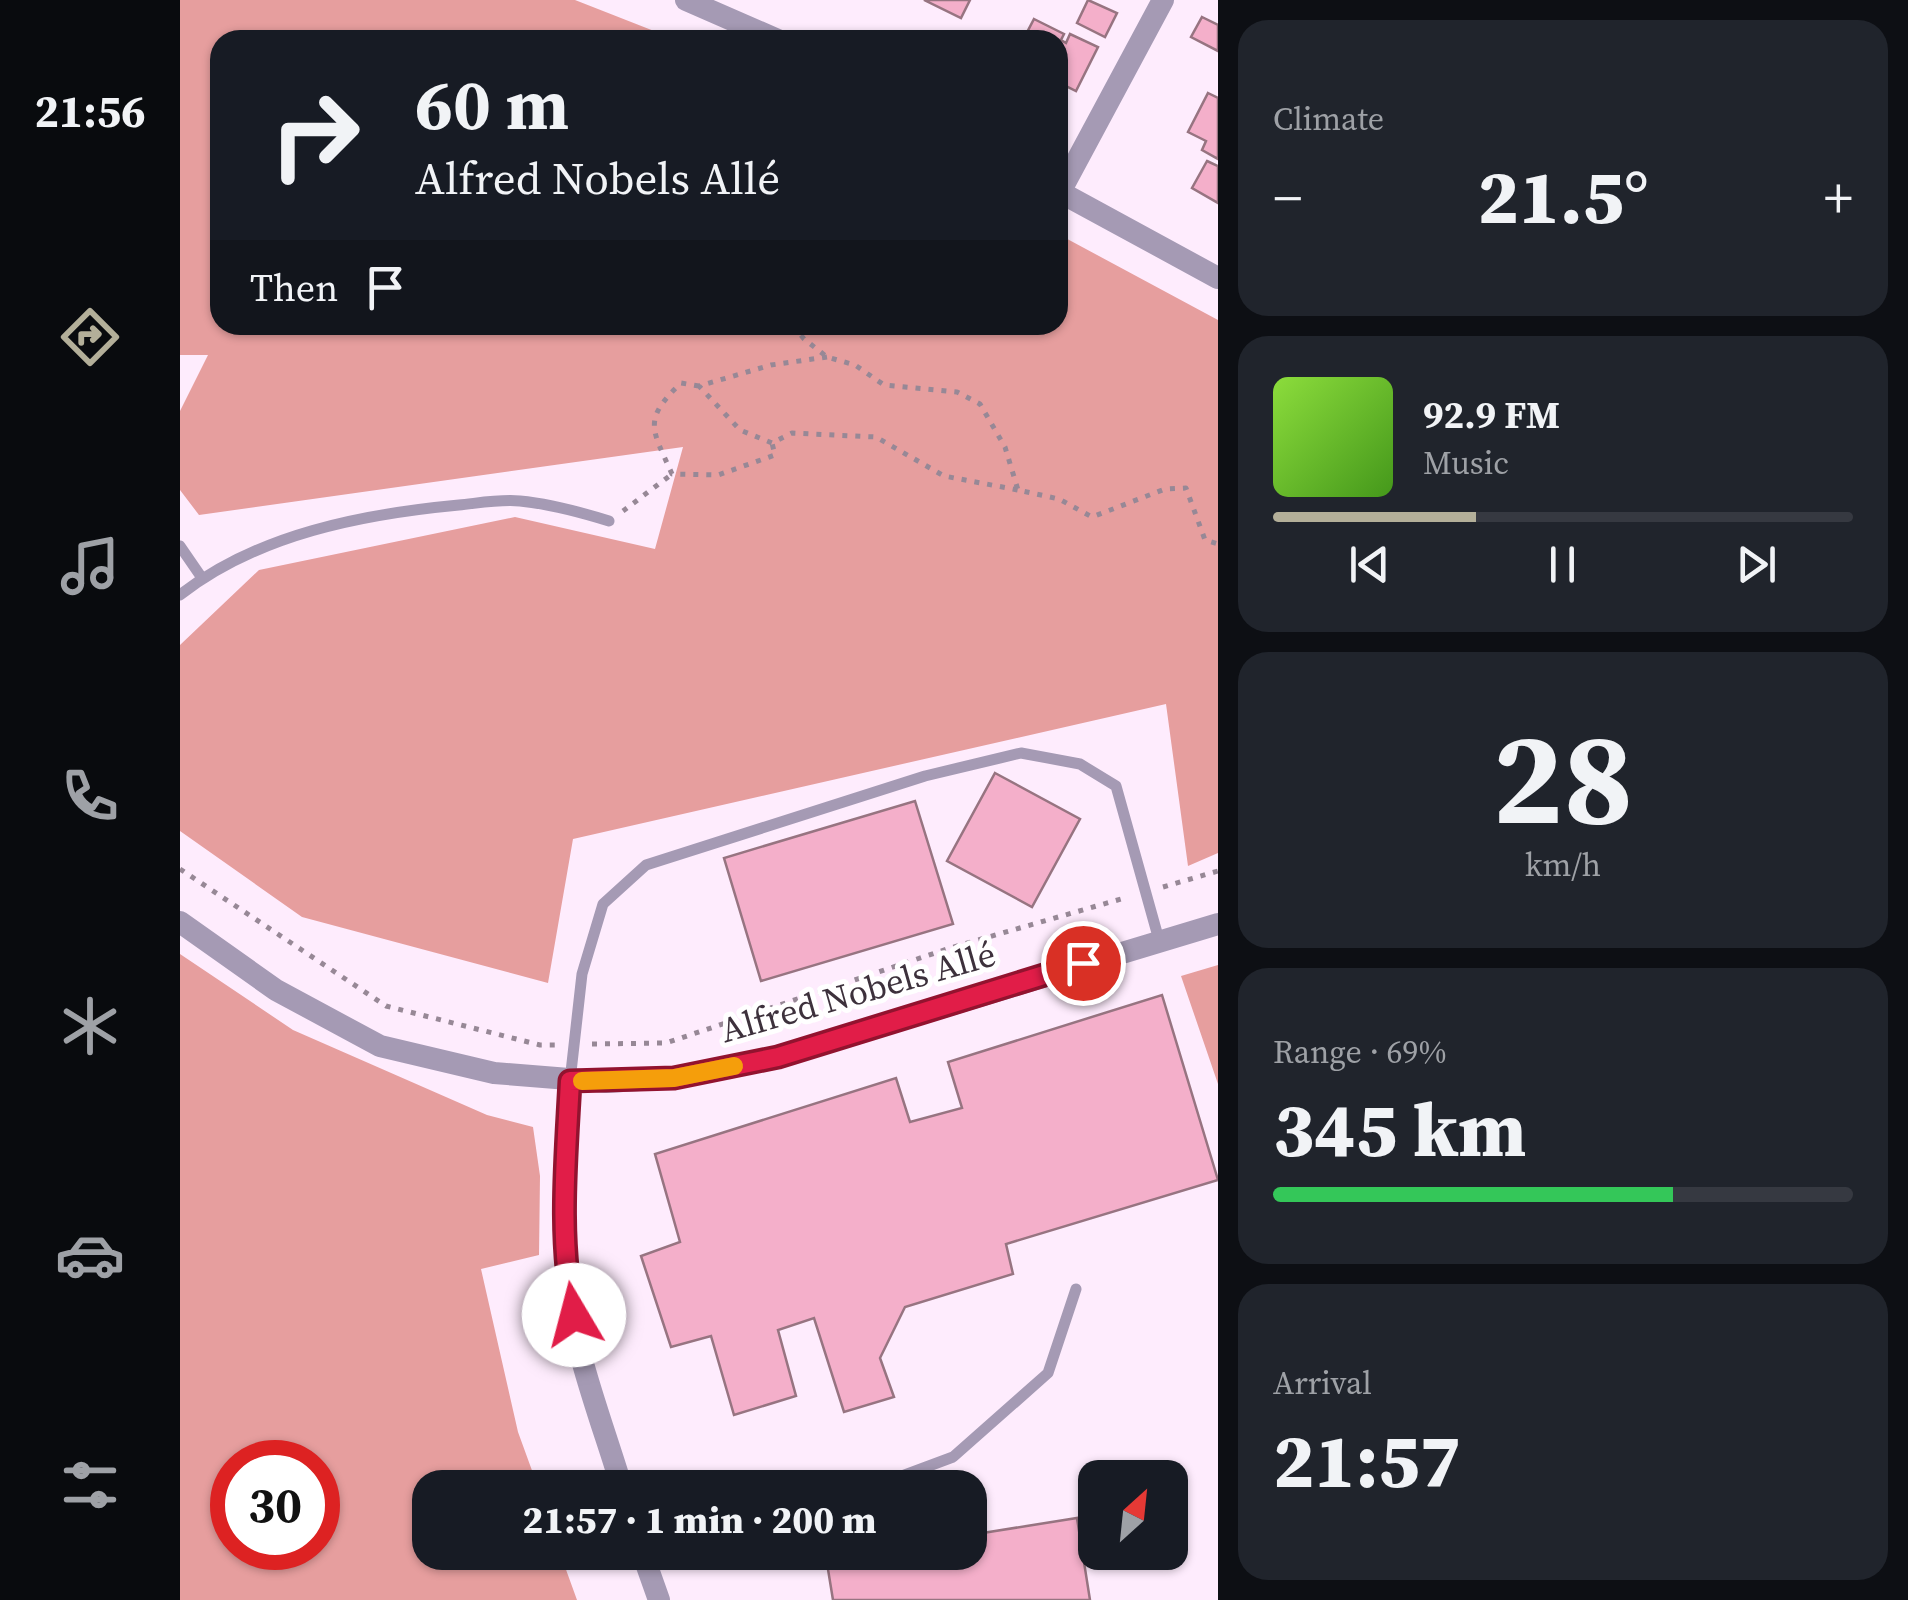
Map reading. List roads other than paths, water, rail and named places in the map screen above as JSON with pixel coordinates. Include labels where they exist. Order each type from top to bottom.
[{"type":"street","points":[[686,0],[755,30]]},
{"type":"street","points":[[1068,174],[1163,0]]},
{"type":"street","points":[[1068,197],[1218,278]]},
{"type":"street","name":"Alfred Nobels Allé","points":[[180,922],[276,990],[380,1046],[494,1074],[570,1081],[674,1078],[778,1057],[1218,924]]},
{"type":"street","points":[[570,1081],[567,1282],[580,1348],[617,1470]]},
{"type":"street","points":[[648,1570],[659,1600]]},
{"type":"lane","points":[[180,595],[242,556],[317,529],[418,509],[516,500],[572,509],[609,521]]},
{"type":"lane","points":[[180,546],[202,578]]},
{"type":"lane","points":[[570,1081],[582,974],[602,904],[646,865],[924,776],[1020,752],[1080,764],[1116,786],[1159,940]]},
{"type":"lane","points":[[918,1470],[952,1457],[1048,1373],[1076,1290]]}]
